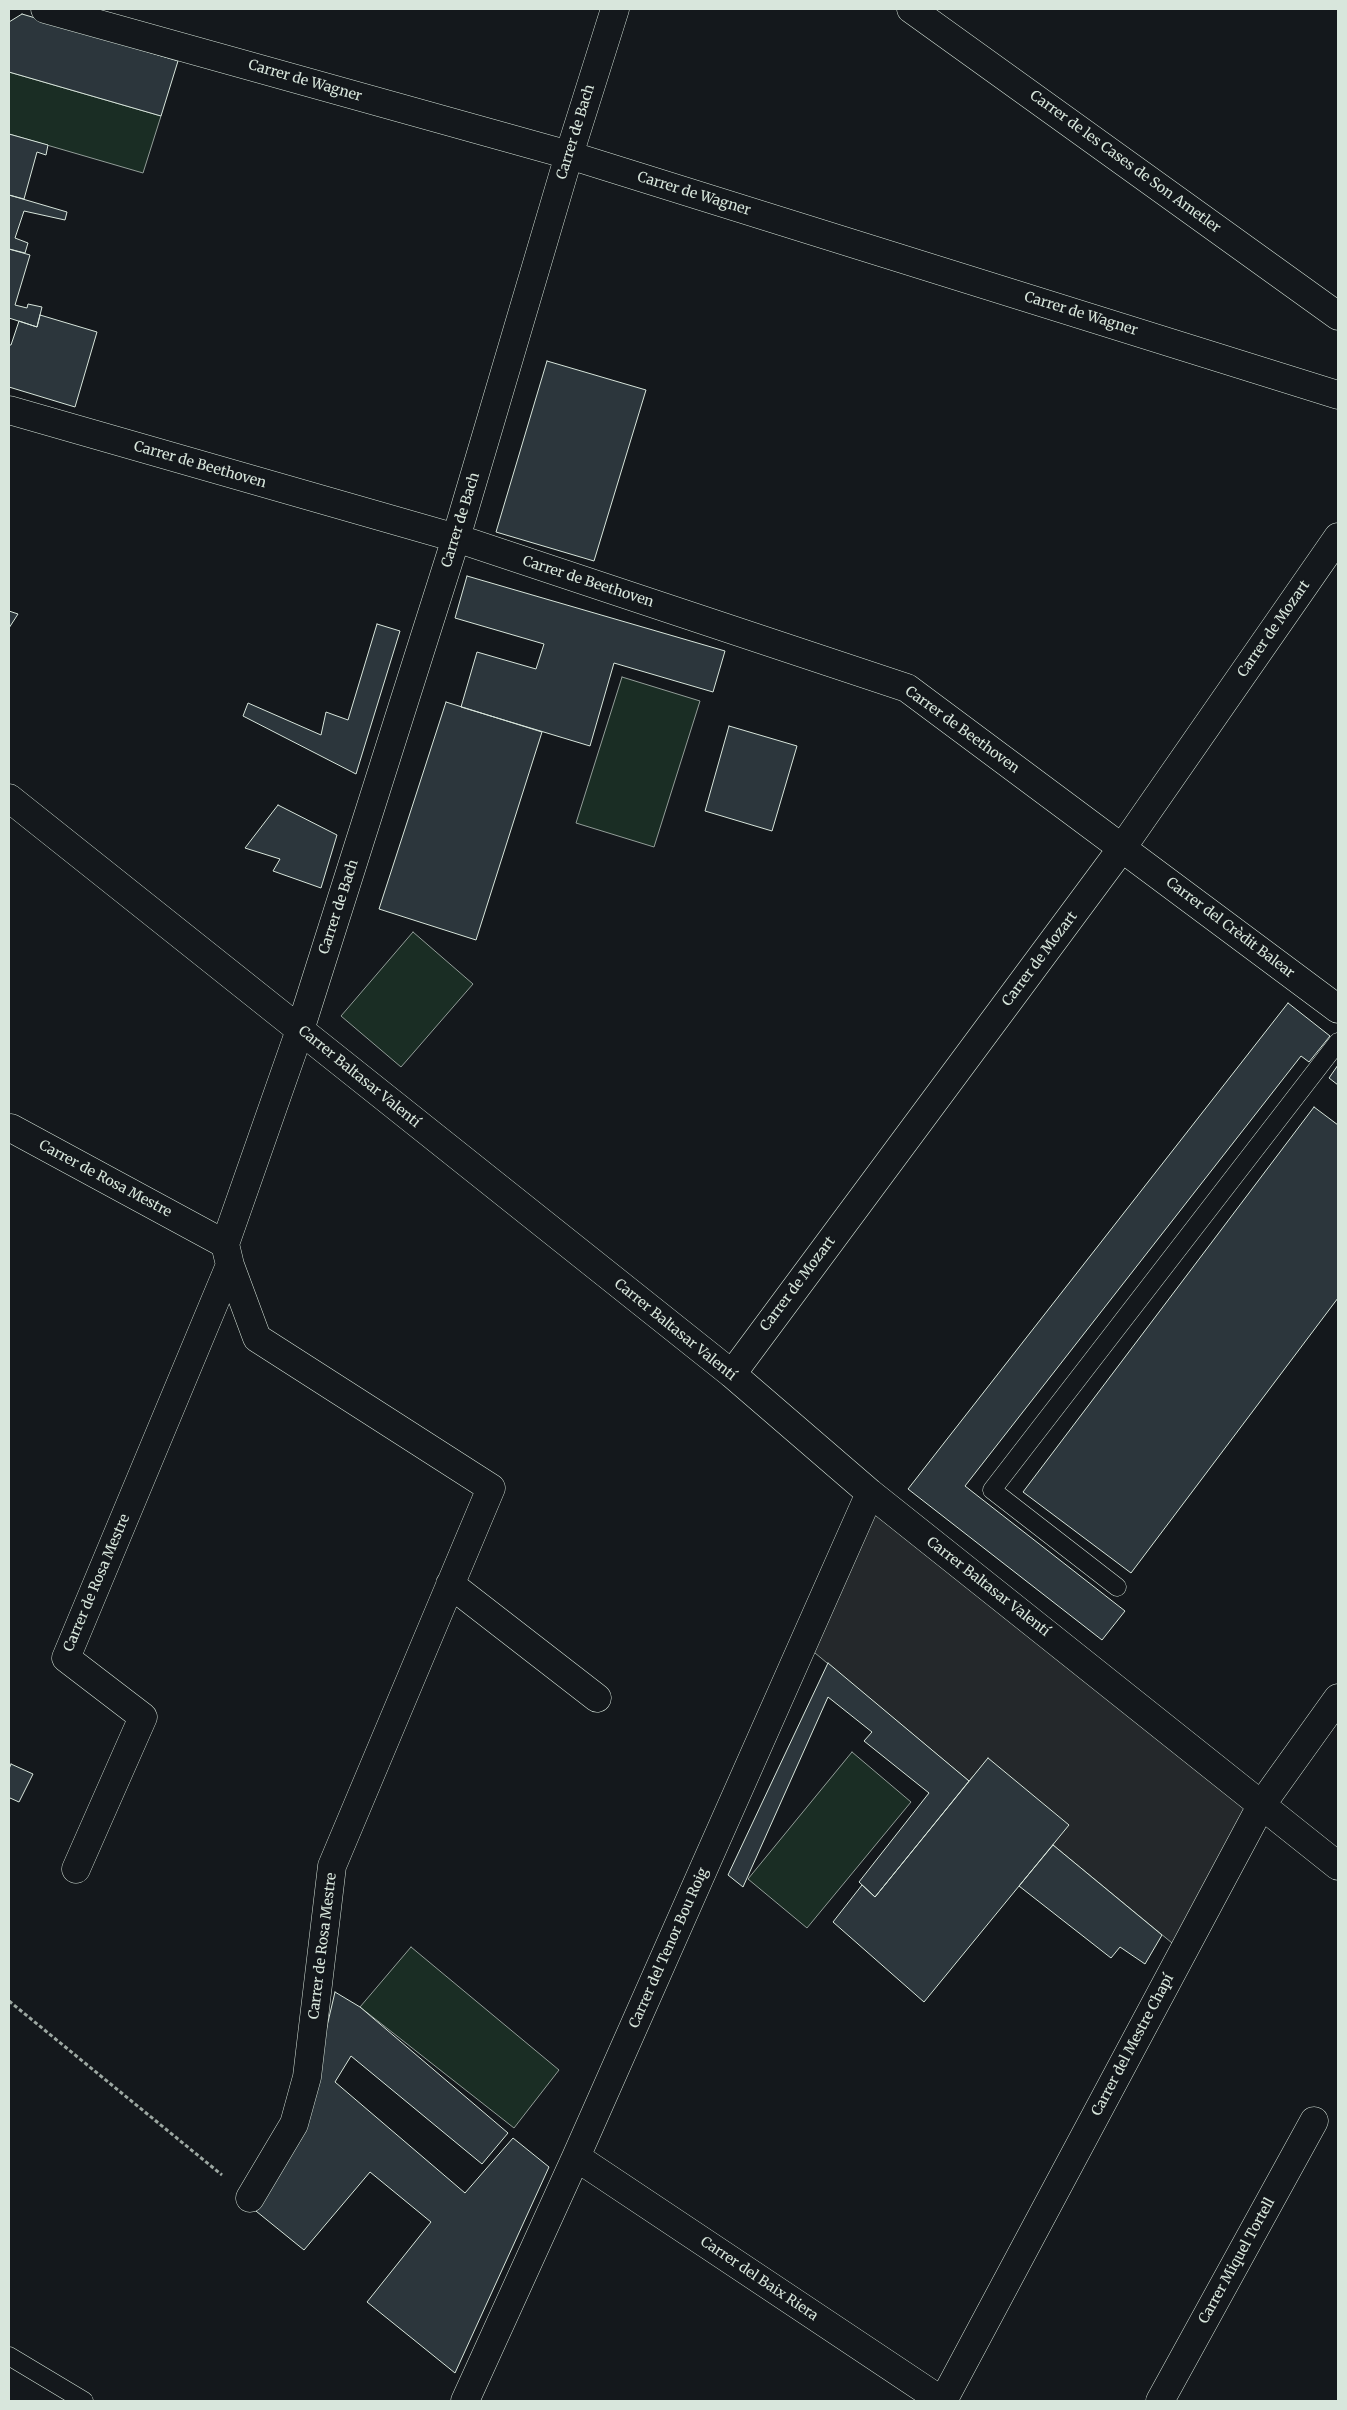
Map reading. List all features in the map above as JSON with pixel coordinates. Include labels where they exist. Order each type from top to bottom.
[{"type":"street","name":"Carrer de Wagner","points":[[45,9],[569,154],[1338,395]]},
{"type":"street","name":"Carrer de Bach","points":[[300,1030],[456,538],[569,154],[615,9]]},
{"type":"street","name":"Carrer de les Cases de Son Ametler","points":[[911,9],[1338,316]]},
{"type":"street","name":"Carrer de Beethoven","points":[[9,410],[456,538],[907,688],[1122,848]]},
{"type":"street","name":"Carrer de Mozart","points":[[732,1374],[1122,848],[1338,536]]},
{"type":"street","name":"Carrer Baltasar Valentí","points":[[9,798],[732,1374],[870,1493],[1338,1866]]},
{"type":"street","name":"Carrer del Crèdit Balear","points":[[1122,848],[1338,1009]]},
{"type":"street","name":"Carrer de Rosa Mestre","points":[[76,1869],[143,1717],[66,1658],[227,1254],[300,1030]]},
{"type":"street","name":"Carrer de Rosa Mestre","points":[[11,1128],[227,1254],[257,1338],[491,1488],[332,1866],[308,2077],[294,2124],[250,2198]]},
{"type":"street","name":"Carrer del Tenor Bou Roig","points":[[465,2401],[576,2157],[870,1493]]},
{"type":"street","points":[[450,1584],[597,1698]]},
{"type":"street","name":"Carrer del Mestre Chapí","points":[[943,2401],[1262,1804],[1338,1698]]},
{"type":"street","name":"Carrer Miquel Tortell","points":[[1160,2401],[1314,2120]]},
{"type":"street","name":"Carrer del Baix Riera","points":[[576,2157],[943,2401]]},
{"type":"lane","points":[[1117,1587],[992,1490],[1338,1042]]},
{"type":"lane","points":[[9,2356],[84,2401]]},
{"type":"path","points":[[9,2001],[250,2198]]},
{"type":"green space","points":[[9,72],[161,116],[143,173],[9,134]]},
{"type":"green space","points":[[622,677],[700,701],[654,847],[576,823]]},
{"type":"green space","points":[[413,932],[473,984],[401,1067],[341,1016]]},
{"type":"green space","points":[[852,1752],[911,1802],[807,1928],[748,1879]]},
{"type":"green space","points":[[411,1947],[559,2070],[514,2128],[360,2007]]},
{"type":"shaded area","points":[[870,1493],[1262,1804],[1183,1952],[1053,1845],[988,1759],[969,1781],[803,1643]]},
{"type":"building","points":[[22,14],[178,61],[161,116],[9,72],[9,22]]},
{"type":"building","points":[[9,134],[48,145],[46,155],[37,152],[24,199],[9,195]]},
{"type":"building","points":[[9,195],[67,212],[65,220],[24,211],[15,238],[28,243],[25,253],[9,249]]},
{"type":"building","points":[[9,249],[30,255],[15,305],[27,308],[28,304],[42,307],[37,327],[9,318]]},
{"type":"building","points":[[40,315],[97,332],[75,407],[9,387],[9,345],[11,345],[19,321],[37,327]]},
{"type":"building","points":[[547,361],[646,390],[594,561],[496,532]]},
{"type":"building","points":[[467,576],[725,651],[713,692],[614,663],[590,746],[461,707],[477,652],[536,669],[544,644],[455,618]]},
{"type":"building","points":[[9,611],[18,614],[9,628]]},
{"type":"building","points":[[377,624],[400,631],[356,774],[243,716],[248,703],[321,735],[326,712],[348,720]]},
{"type":"building","points":[[446,702],[542,732],[476,940],[379,909]]},
{"type":"building","points":[[729,726],[797,746],[772,831],[705,811]]},
{"type":"building","points":[[278,805],[337,835],[321,888],[273,871],[280,859],[245,848]]},
{"type":"building","points":[[1288,1003],[1330,1036],[1309,1062],[1301,1056],[965,1486],[1125,1611],[1102,1640],[908,1489]]},
{"type":"building","points":[[1338,1065],[1338,1085],[1329,1078]]},
{"type":"building","points":[[1314,1107],[1338,1125],[1338,1298],[1131,1573],[1023,1492]]},
{"type":"building","points":[[828,1663],[969,1781],[875,1897],[859,1882],[929,1793],[864,1741],[872,1732],[828,1697],[743,1887],[728,1875]]},
{"type":"building","points":[[988,1758],[1069,1825],[924,2002],[833,1922],[862,1885],[875,1897]]},
{"type":"building","points":[[11,1764],[33,1774],[19,1802],[9,1799],[9,1769]]},
{"type":"building","points":[[1053,1845],[1162,1935],[1145,1964],[1120,1947],[1111,1958],[1019,1886]]},
{"type":"building","points":[[335,1992],[360,2007],[508,2133],[482,2164],[351,2056],[335,2082],[465,2193],[513,2138],[549,2167],[455,2373],[367,2302],[431,2222],[370,2172],[304,2250],[251,2207],[306,2116]]}]
